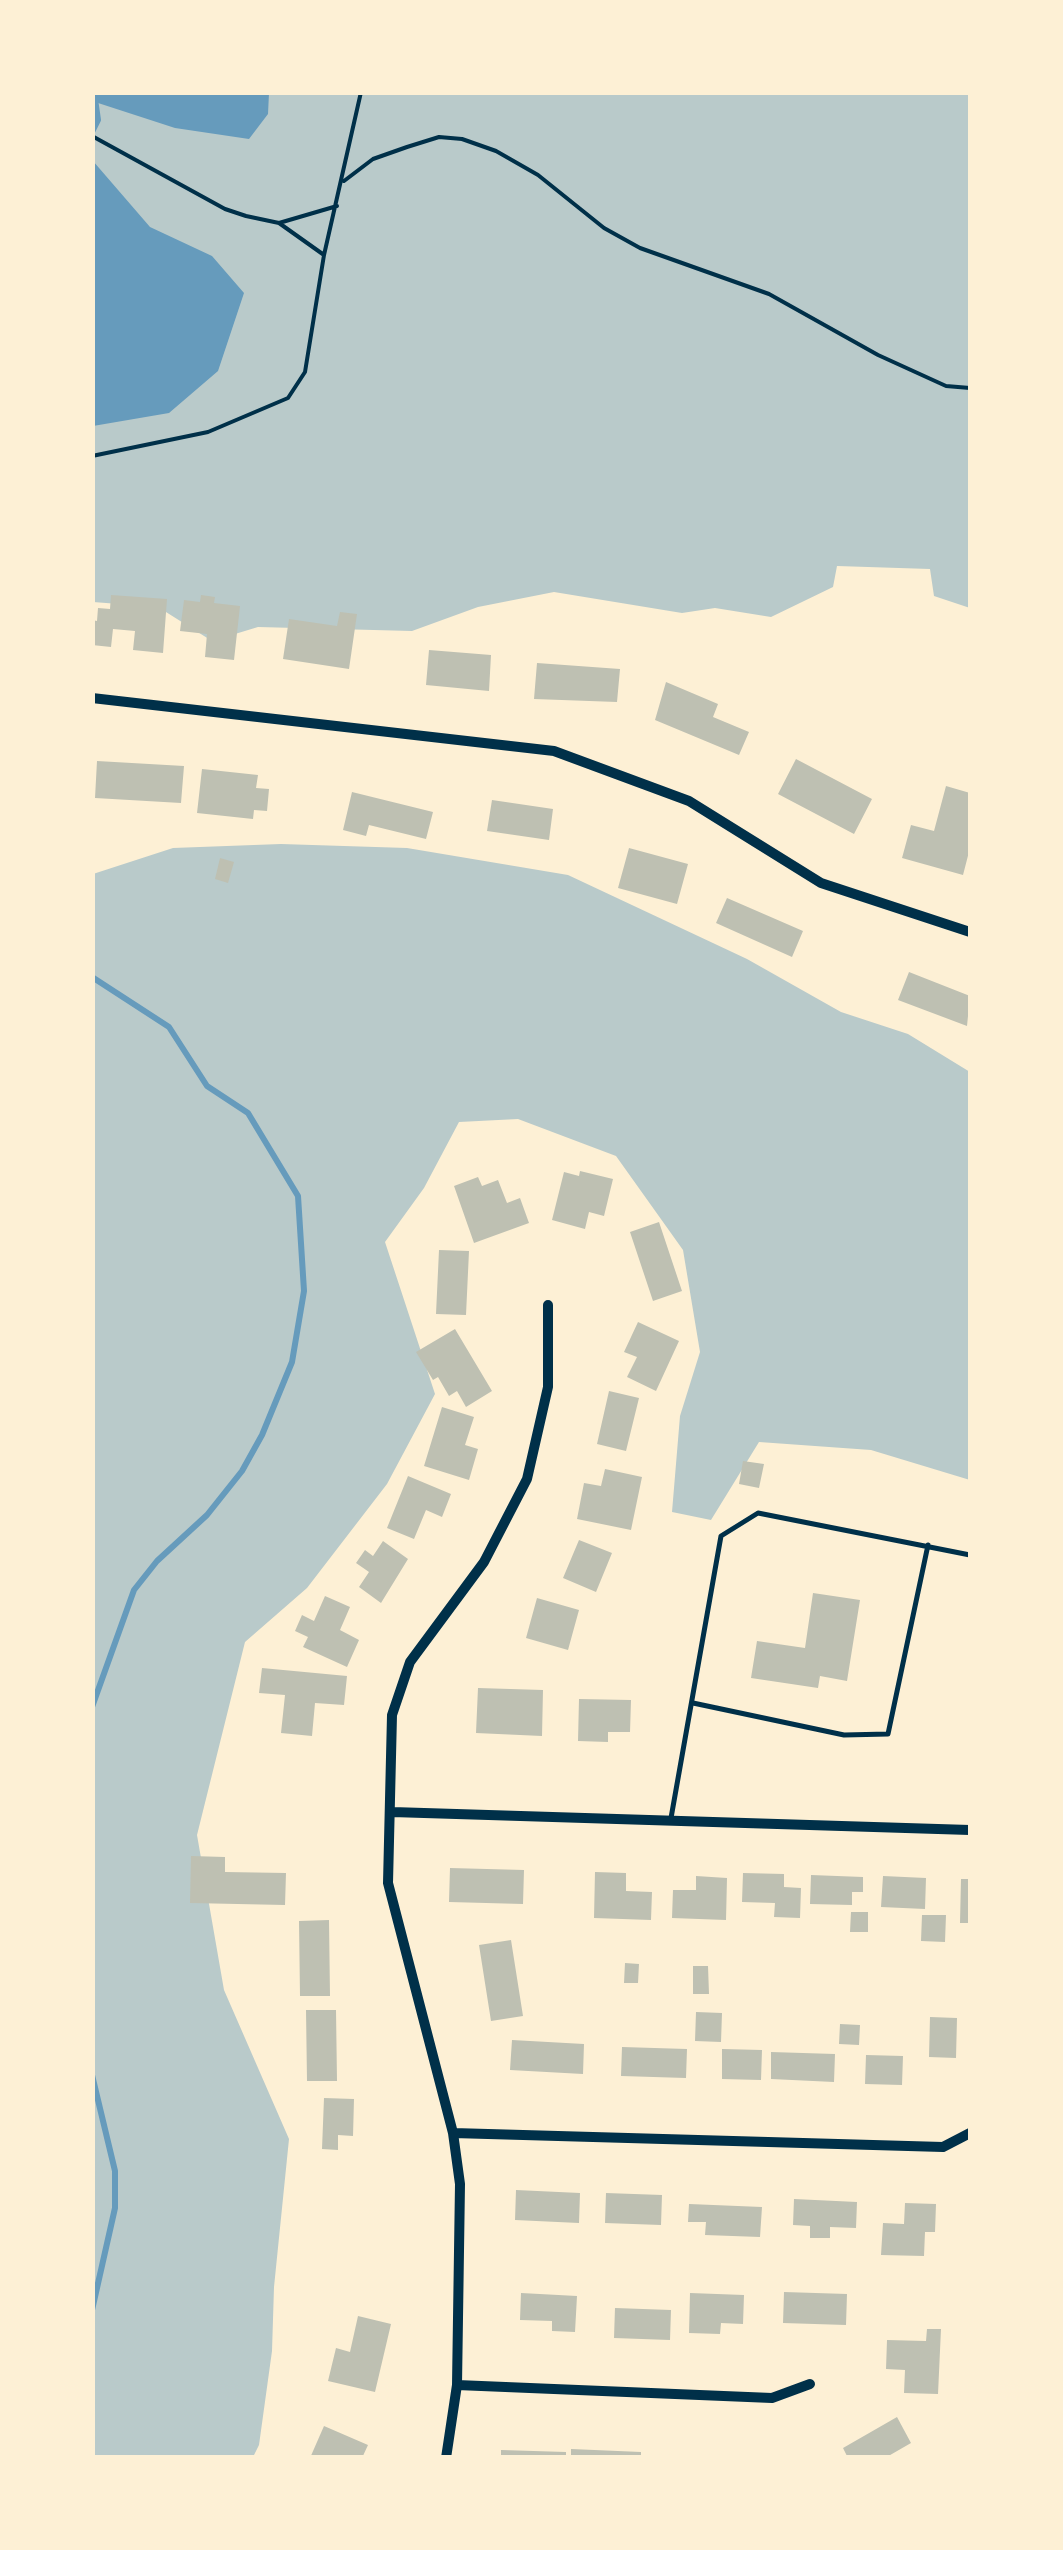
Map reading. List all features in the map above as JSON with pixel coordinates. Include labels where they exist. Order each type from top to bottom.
[{"type":"street","points":[[92,698],[554,751],[689,801],[821,883],[970,932]]},
{"type":"street","points":[[446,2458],[457,2385],[460,2184],[453,2134],[388,1883],[392,1715],[410,1662],[484,1562],[526,1479],[548,1387],[548,1305]]},
{"type":"street","points":[[392,1812],[970,1830]]},
{"type":"street","points":[[453,2134],[943,2147],[970,2132]]},
{"type":"street","points":[[457,2385],[772,2398],[810,2384]]},
{"type":"lane","points":[[671,1821],[721,1536],[758,1513],[970,1554]]},
{"type":"lane","points":[[692,1702],[844,1736],[888,1734],[928,1545]]},
{"type":"path","points":[[92,456],[208,432],[288,398],[305,372],[324,254],[344,180],[361,92]]},
{"type":"path","points":[[94,136],[225,210],[279,223],[324,254]]},
{"type":"path","points":[[344,180],[373,160],[407,148],[439,137],[462,139],[496,151],[538,176],[604,228],[640,248],[768,294],[946,386],[970,388]]},
{"type":"path","points":[[279,223],[337,206]]},
{"type":"shaded area","points":[[92,93],[970,93],[970,608],[934,596],[930,569],[837,566],[833,587],[771,617],[715,608],[682,613],[554,592],[478,607],[412,631],[258,627],[212,641],[158,607],[93,602]]},
{"type":"shaded area","points":[[281,844],[407,848],[568,875],[747,959],[841,1012],[908,1034],[970,1072],[970,1480],[871,1450],[759,1442],[711,1520],[672,1512],[680,1416],[700,1352],[683,1250],[616,1156],[518,1119],[459,1122],[424,1188],[385,1242],[435,1394],[387,1484],[307,1588],[245,1642],[197,1835],[224,1990],[289,2139],[274,2287],[272,2351],[259,2445],[253,2457],[93,2457],[93,874],[173,848]]},
{"type":"water","points":[[92,93],[269,93],[268,114],[249,139],[175,128],[95,102]]},
{"type":"water","points":[[93,161],[150,227],[212,256],[244,293],[218,371],[169,413],[93,426]]},
{"type":"building","points":[[111,595],[167,599],[163,653],[133,650],[135,631],[113,629],[111,647],[92,645],[92,620],[97,621],[98,608],[110,609]]},
{"type":"building","points":[[201,595],[215,597],[214,603],[240,606],[234,660],[205,657],[207,634],[180,631],[184,600],[200,602]]},
{"type":"building","points":[[340,612],[357,614],[349,669],[283,659],[289,619],[337,626]]},
{"type":"building","points":[[429,650],[491,655],[489,691],[426,685]]},
{"type":"building","points":[[537,663],[620,669],[617,702],[534,699]]},
{"type":"building","points":[[666,682],[718,704],[713,717],[749,732],[739,755],[655,720]]},
{"type":"building","points":[[796,759],[872,799],[854,834],[778,794]]},
{"type":"building","points":[[97,761],[184,766],[181,803],[95,798]]},
{"type":"building","points":[[202,769],[258,775],[256,788],[269,789],[267,811],[254,810],[253,819],[197,813]]},
{"type":"building","points":[[946,786],[970,793],[970,848],[963,875],[902,858],[911,825],[934,831]]},
{"type":"building","points":[[352,792],[433,812],[426,839],[369,825],[366,836],[343,830]]},
{"type":"building","points":[[492,800],[553,809],[549,840],[487,831]]},
{"type":"building","points":[[629,848],[688,864],[677,904],[618,888]]},
{"type":"building","points":[[220,858],[234,862],[228,883],[215,879]]},
{"type":"building","points":[[727,898],[803,931],[792,957],[716,923]]},
{"type":"building","points":[[909,972],[970,996],[967,1026],[898,1000]]},
{"type":"building","points":[[580,1171],[613,1179],[604,1216],[589,1212],[585,1229],[552,1220],[564,1172],[579,1176]]},
{"type":"building","points":[[478,1177],[482,1186],[498,1180],[507,1203],[520,1198],[529,1223],[474,1243],[454,1186]]},
{"type":"building","points":[[659,1222],[682,1291],[653,1301],[630,1232]]},
{"type":"building","points":[[439,1250],[469,1251],[466,1315],[436,1314]]},
{"type":"building","points":[[638,1322],[679,1341],[656,1391],[627,1377],[637,1357],[624,1352]]},
{"type":"building","points":[[455,1329],[492,1391],[466,1407],[457,1391],[449,1396],[438,1377],[433,1380],[416,1352]]},
{"type":"building","points":[[609,1391],[639,1398],[626,1451],[597,1444]]},
{"type":"building","points":[[442,1407],[474,1417],[465,1445],[478,1449],[469,1480],[424,1466]]},
{"type":"building","points":[[743,1461],[764,1464],[759,1488],[739,1484]]},
{"type":"building","points":[[605,1469],[642,1477],[631,1530],[577,1519],[584,1483],[601,1486]]},
{"type":"building","points":[[408,1476],[451,1494],[442,1517],[426,1510],[414,1539],[387,1528]]},
{"type":"building","points":[[579,1540],[612,1553],[596,1592],[563,1578]]},
{"type":"building","points":[[383,1541],[408,1559],[381,1603],[359,1587],[369,1572],[356,1563],[365,1550],[373,1556]]},
{"type":"building","points":[[813,1593],[860,1600],[847,1681],[820,1676],[818,1688],[751,1678],[757,1641],[805,1648]]},
{"type":"building","points":[[325,1596],[350,1607],[340,1630],[359,1640],[347,1667],[303,1647],[308,1637],[295,1631],[302,1615],[314,1621]]},
{"type":"building","points":[[537,1598],[579,1610],[568,1650],[526,1638]]},
{"type":"building","points":[[262,1668],[347,1676],[344,1705],[315,1703],[312,1736],[281,1733],[285,1695],[259,1693]]},
{"type":"building","points":[[478,1688],[543,1690],[542,1736],[476,1733]]},
{"type":"building","points":[[579,1699],[631,1700],[630,1732],[608,1732],[608,1742],[578,1741]]},
{"type":"building","points":[[191,1856],[225,1857],[225,1872],[286,1873],[285,1905],[190,1903]]},
{"type":"building","points":[[450,1868],[524,1870],[523,1904],[449,1902]]},
{"type":"building","points":[[595,1872],[626,1873],[626,1891],[652,1892],[651,1920],[594,1918]]},
{"type":"building","points":[[743,1873],[784,1874],[784,1887],[801,1888],[800,1918],[774,1917],[775,1903],[742,1902]]},
{"type":"building","points":[[811,1875],[863,1877],[863,1892],[852,1892],[852,1905],[810,1904]]},
{"type":"building","points":[[696,1876],[727,1878],[726,1920],[672,1918],[673,1890],[696,1890]]},
{"type":"building","points":[[883,1876],[926,1878],[925,1909],[881,1907]]},
{"type":"building","points":[[961,1879],[970,1879],[970,1923],[960,1923]]},
{"type":"building","points":[[851,1912],[868,1912],[868,1932],[850,1932]]},
{"type":"building","points":[[922,1915],[946,1915],[945,1942],[921,1941]]},
{"type":"building","points":[[329,1920],[330,1996],[300,1996],[299,1921]]},
{"type":"building","points":[[511,1940],[523,2016],[491,2021],[479,1945]]},
{"type":"building","points":[[625,1963],[639,1964],[638,1983],[624,1983]]},
{"type":"building","points":[[693,1966],[708,1966],[709,1994],[693,1994]]},
{"type":"building","points":[[306,2010],[336,2010],[337,2081],[307,2081]]},
{"type":"building","points":[[696,2012],[722,2013],[721,2042],[695,2041]]},
{"type":"building","points":[[930,2017],[957,2018],[956,2058],[929,2057]]},
{"type":"building","points":[[840,2024],[860,2025],[859,2045],[839,2044]]},
{"type":"building","points":[[512,2040],[584,2044],[583,2074],[510,2070]]},
{"type":"building","points":[[622,2047],[687,2049],[686,2078],[621,2076]]},
{"type":"building","points":[[722,2049],[762,2050],[761,2080],[722,2079]]},
{"type":"building","points":[[771,2052],[835,2054],[834,2082],[771,2079]]},
{"type":"building","points":[[866,2055],[903,2056],[902,2085],[865,2084]]},
{"type":"building","points":[[324,2098],[354,2099],[353,2136],[338,2135],[338,2150],[322,2149]]},
{"type":"building","points":[[516,2190],[580,2193],[579,2223],[515,2220]]},
{"type":"building","points":[[606,2193],[662,2195],[661,2225],[605,2223]]},
{"type":"building","points":[[794,2199],[857,2202],[856,2228],[830,2227],[830,2238],[810,2238],[810,2226],[793,2225]]},
{"type":"building","points":[[905,2203],[936,2204],[935,2232],[925,2232],[924,2256],[881,2255],[883,2223],[904,2224]]},
{"type":"building","points":[[689,2204],[762,2207],[760,2237],[705,2235],[706,2222],[688,2222]]},
{"type":"building","points":[[784,2292],[847,2294],[846,2325],[783,2323]]},
{"type":"building","points":[[521,2293],[577,2296],[575,2332],[552,2331],[552,2321],[520,2320]]},
{"type":"building","points":[[690,2293],[744,2295],[743,2324],[721,2323],[720,2334],[689,2333]]},
{"type":"building","points":[[615,2308],[671,2310],[670,2340],[614,2338]]},
{"type":"building","points":[[358,2316],[391,2324],[375,2392],[328,2381],[336,2348],[350,2352]]},
{"type":"building","points":[[927,2329],[941,2329],[938,2394],[904,2393],[905,2370],[886,2369],[887,2340],[926,2341]]},
{"type":"building","points":[[897,2417],[911,2443],[885,2458],[848,2458],[843,2448]]},
{"type":"building","points":[[324,2426],[368,2445],[362,2458],[310,2458]]},
{"type":"building","points":[[571,2449],[641,2452],[641,2458],[571,2458]]},
{"type":"building","points":[[501,2450],[566,2452],[566,2458],[501,2458]]},
{"type":"waterway","points":[[92,132],[98,120],[94,92]]},
{"type":"waterway","points":[[92,977],[169,1027],[207,1086],[248,1113],[298,1196],[304,1291],[292,1362],[262,1435],[242,1471],[207,1515],[157,1561],[134,1590],[92,1707]]},
{"type":"waterway","points":[[92,2075],[115,2171],[115,2208],[92,2310]]}]
